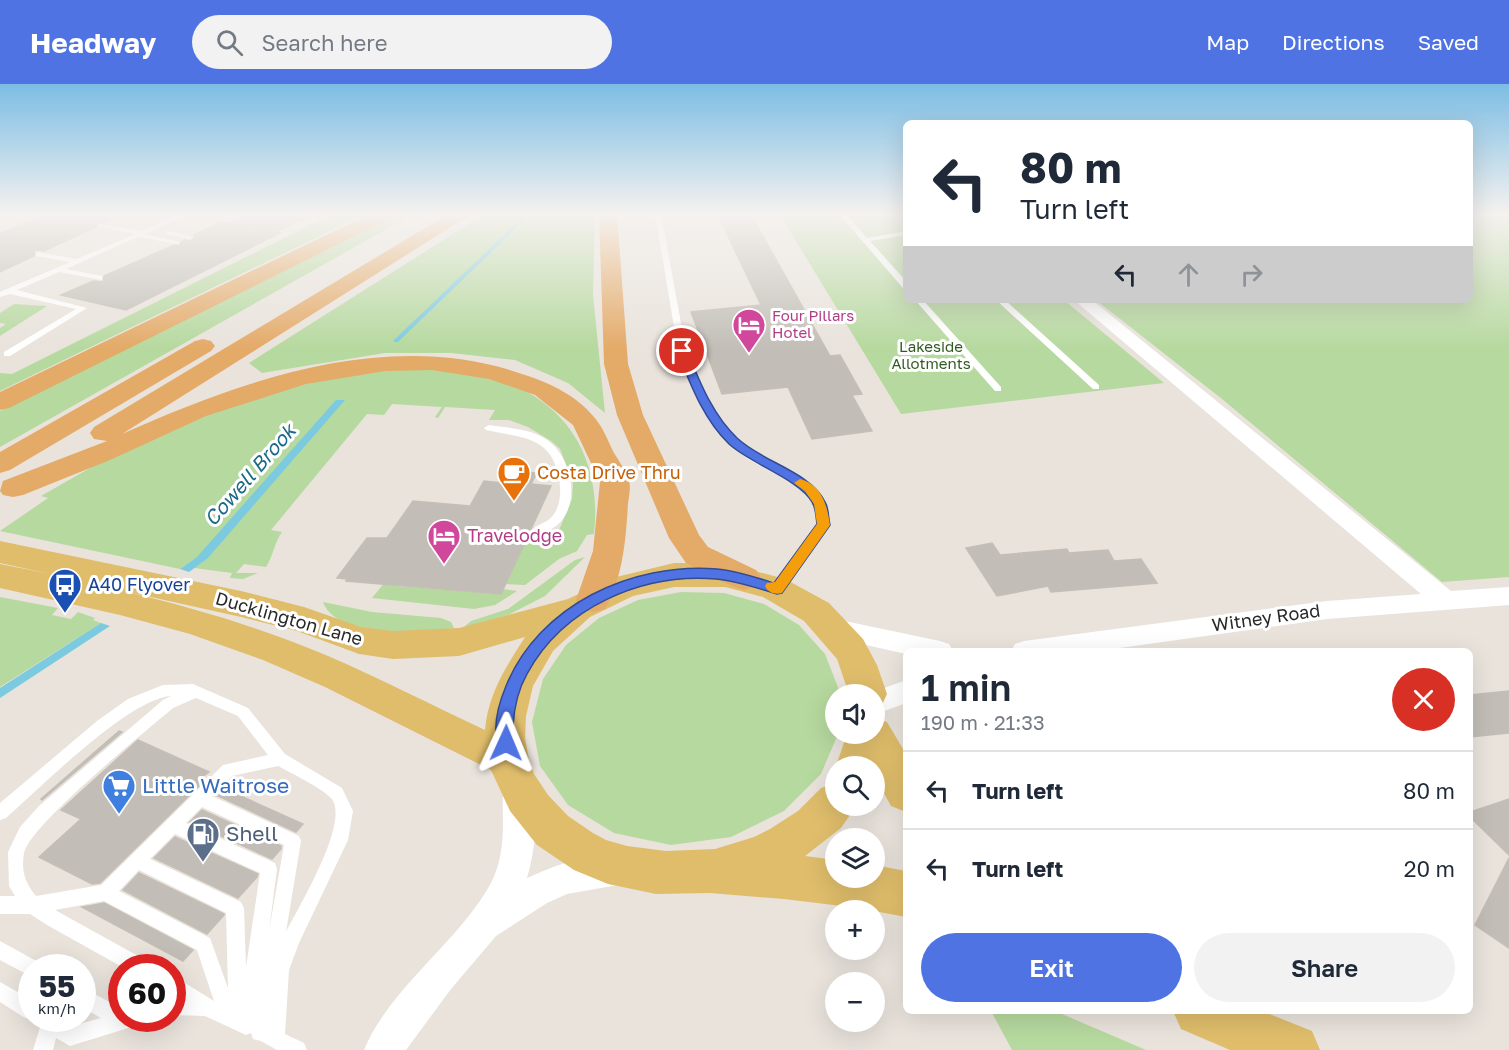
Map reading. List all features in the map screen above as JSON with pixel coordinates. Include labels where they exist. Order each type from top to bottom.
[{"type":"highway","points":[[0,402],[295,258]]},
{"type":"highway","points":[[4,483],[361,258]]},
{"type":"highway","points":[[4,483],[387,258]]},
{"type":"highway","points":[[610,258],[616,364],[630,415],[685,538],[697,555],[744,578]]},
{"type":"highway","points":[[4,483],[100,454],[197,410],[249,392],[304,377],[385,364],[432,363],[485,370],[544,390],[584,421],[615,482],[609,551],[585,605]]},
{"type":"main road","name":"Ducklington Lane","points":[[0,552],[240,604],[304,620],[359,640],[393,645],[459,642],[585,605]]},
{"type":"main road","points":[[865,684],[851,650],[835,629],[816,611],[777,589],[744,578],[707,574],[659,577],[630,584],[585,605],[554,627],[534,649],[519,674],[507,710],[504,729],[512,772],[535,813],[560,837],[590,855],[626,868],[666,873],[706,871],[868,886],[903,893]]},
{"type":"main road","name":"Ducklington Lane","points":[[0,576],[147,607],[254,642],[316,667],[472,743],[512,772]]},
{"type":"main road","points":[[879,744],[903,788]]},
{"type":"main road","points":[[706,871],[744,863],[778,848],[808,829],[825,813]]},
{"type":"main road","points":[[1206,1014],[1293,1050]]},
{"type":"street","points":[[1086,303],[1447,603]]},
{"type":"street","name":"Witney Road","points":[[1046,648],[1327,610],[1447,603],[1509,596]]},
{"type":"street","points":[[835,629],[926,648]]},
{"type":"street","points":[[885,700],[903,692]]},
{"type":"street","points":[[486,923],[514,864],[519,831],[512,772]]},
{"type":"street","points":[[383,1050],[439,975],[486,923],[535,891],[565,878],[626,868]]},
{"type":"lane","points":[[29,258],[99,278]]},
{"type":"lane","points":[[61,258],[77,261]]},
{"type":"lane","points":[[4,293],[84,258]]},
{"type":"lane","points":[[665,258],[682,351],[700,396],[732,440],[752,457],[809,488],[820,504],[823,525],[777,589]]},
{"type":"lane","points":[[881,258],[903,283]]},
{"type":"lane","points":[[4,293],[83,308],[7,354]]},
{"type":"lane","points":[[922,303],[998,389]]},
{"type":"lane","points":[[1003,303],[1096,387]]},
{"type":"lane","points":[[489,428],[536,439],[554,452],[567,484],[567,496],[552,525],[538,531]]},
{"type":"lane","points":[[0,813],[102,725],[133,703],[163,691],[177,689],[197,692],[243,712],[280,759],[337,793],[345,811],[340,840],[291,939],[280,970],[249,1027]]},
{"type":"lane","points":[[117,954],[53,919],[33,905],[17,886],[16,852],[26,832],[45,811],[168,704],[197,692]]},
{"type":"lane","points":[[0,905],[33,905],[105,893],[228,770],[280,759]]},
{"type":"lane","points":[[199,798],[293,841],[249,1027]]},
{"type":"lane","points":[[173,825],[269,869],[249,1027]]},
{"type":"lane","points":[[137,861],[235,908],[249,1027]]},
{"type":"lane","points":[[105,893],[204,944],[249,1027]]},
{"type":"lane","points":[[0,950],[18,960]]},
{"type":"lane","points":[[0,992],[18,1003]]},
{"type":"lane","points":[[186,994],[205,1007],[297,1050]]},
{"type":"lane","points":[[186,1006],[205,1007]]},
{"type":"lane","points":[[43,1050],[45,1032]]},
{"type":"lane","points":[[64,1032],[70,1036],[84,1032]]},
{"type":"green space","points":[[244,258],[274,258],[0,391],[0,373],[12,374]]},
{"type":"green space","points":[[306,258],[335,258],[0,447],[0,411]]},
{"type":"green space","points":[[415,258],[594,258],[593,295],[605,413],[568,383],[515,360],[451,353],[385,353],[262,373],[249,363]]},
{"type":"green space","name":"Lakeside Allotments","points":[[806,258],[903,258],[903,303],[1068,303],[1164,383],[901,414]]},
{"type":"green space","points":[[1473,258],[1509,258],[1509,577],[1442,582],[1222,399],[1100,303],[1473,303]]},
{"type":"green space","points":[[14,304],[47,306],[0,336],[0,328],[6,324],[0,323],[0,313]]},
{"type":"green space","points":[[428,368],[483,375],[511,384],[535,397],[555,413],[572,432],[584,454],[592,478],[595,505],[594,534],[587,535],[577,551],[559,559],[525,585],[505,584],[527,538],[547,537],[559,530],[572,499],[573,483],[560,449],[528,427],[509,420],[489,420],[495,410],[445,407],[438,418],[435,417],[442,407],[392,404],[384,415],[367,414],[271,530],[282,532],[266,567],[244,564],[236,573],[258,573],[243,579],[230,578],[232,573],[194,568],[207,559],[197,557],[180,569],[0,531],[48,498],[41,496],[118,452],[226,404],[352,372]]},
{"type":"green space","points":[[585,557],[545,596],[508,615],[463,628],[471,621],[508,609],[575,560]]},
{"type":"green space","points":[[385,582],[395,586],[449,590],[451,588],[500,594],[503,589],[517,591],[495,605],[474,609],[372,598]]},
{"type":"green space","points":[[681,592],[724,593],[764,604],[799,625],[825,654],[837,684],[825,684],[825,744],[834,744],[829,756],[825,756],[825,765],[821,774],[784,811],[731,837],[671,845],[614,833],[568,805],[540,766],[532,722],[543,679],[566,645],[599,618],[638,600]]},
{"type":"green space","points":[[0,597],[58,608],[52,615],[71,619],[78,612],[95,618],[93,620],[101,623],[0,687]]},
{"type":"green space","points":[[323,602],[372,612],[441,618],[451,622],[454,628],[403,631],[362,627],[344,622],[331,614]]},
{"type":"green space","points":[[993,1014],[1062,1014],[1146,1050],[1012,1050]]},
{"type":"water","points":[[336,400],[345,400],[207,559],[189,572],[180,569],[197,557]]},
{"type":"water","points":[[101,623],[110,626],[0,698],[0,688]]},
{"type":"building","points":[[0,258],[30,258],[0,272]]},
{"type":"building","points":[[144,258],[230,258],[126,310],[61,295],[93,281],[103,282],[104,276]]},
{"type":"building","points":[[739,258],[775,258],[830,356],[840,355],[862,394],[852,395],[872,431],[812,439],[788,387],[722,394],[691,312],[761,305]]},
{"type":"building","points":[[510,471],[537,473],[531,484],[551,486],[501,594],[346,581],[347,579],[337,578],[367,538],[387,538],[413,501],[470,506],[484,481],[503,483]]},
{"type":"building","points":[[992,543],[1000,555],[1067,549],[1069,553],[1108,550],[1114,561],[1141,559],[1157,583],[1051,592],[1048,586],[997,596],[966,548]]},
{"type":"building","points":[[1509,691],[1509,733],[1473,737],[1473,695]]},
{"type":"building","points":[[119,731],[122,732],[41,799]]},
{"type":"building","name":"Little Waitrose","points":[[138,740],[209,772],[201,778],[205,780],[100,883],[92,884],[39,857],[81,819],[61,810]]},
{"type":"building","points":[[223,788],[303,824],[296,832],[216,795]]},
{"type":"building","points":[[1509,799],[1509,855],[1473,820],[1473,811]]},
{"type":"building","points":[[202,810],[281,846],[281,849],[272,859],[190,822]]},
{"type":"building","points":[[175,837],[258,874],[257,877],[238,898],[154,858]]},
{"type":"building","points":[[1509,858],[1509,948],[1475,925]]},
{"type":"building","points":[[139,873],[224,915],[207,934],[123,890]]},
{"type":"building","points":[[104,903],[193,950],[186,958],[186,954],[170,954],[82,907]]},
{"type":"waterway","name":"Cowell Brook","points":[[396,341],[483,258]]},
{"type":"slow traffic","points":[[772,586],[777,589],[823,525],[820,504],[809,488],[800,483]]},
{"type":"place","name":"Four Pillars Hotel","points":[[749,354]]},
{"type":"place","name":"Costa Drive Thru","points":[[514,502]]},
{"type":"place","name":"Travelodge","points":[[444,565]]},
{"type":"place","name":"A40 Flyover","points":[[65,614]]},
{"type":"place","name":"Little Waitrose","points":[[119,815]]},
{"type":"place","name":"Shell","points":[[203,863]]},
{"type":"route","points":[[506,743],[504,729],[508,700],[519,674],[534,649],[554,627],[577,609],[630,584],[689,573],[744,578],[777,589],[823,525],[820,504],[809,488],[752,457],[732,440],[700,396],[682,351]]}]
